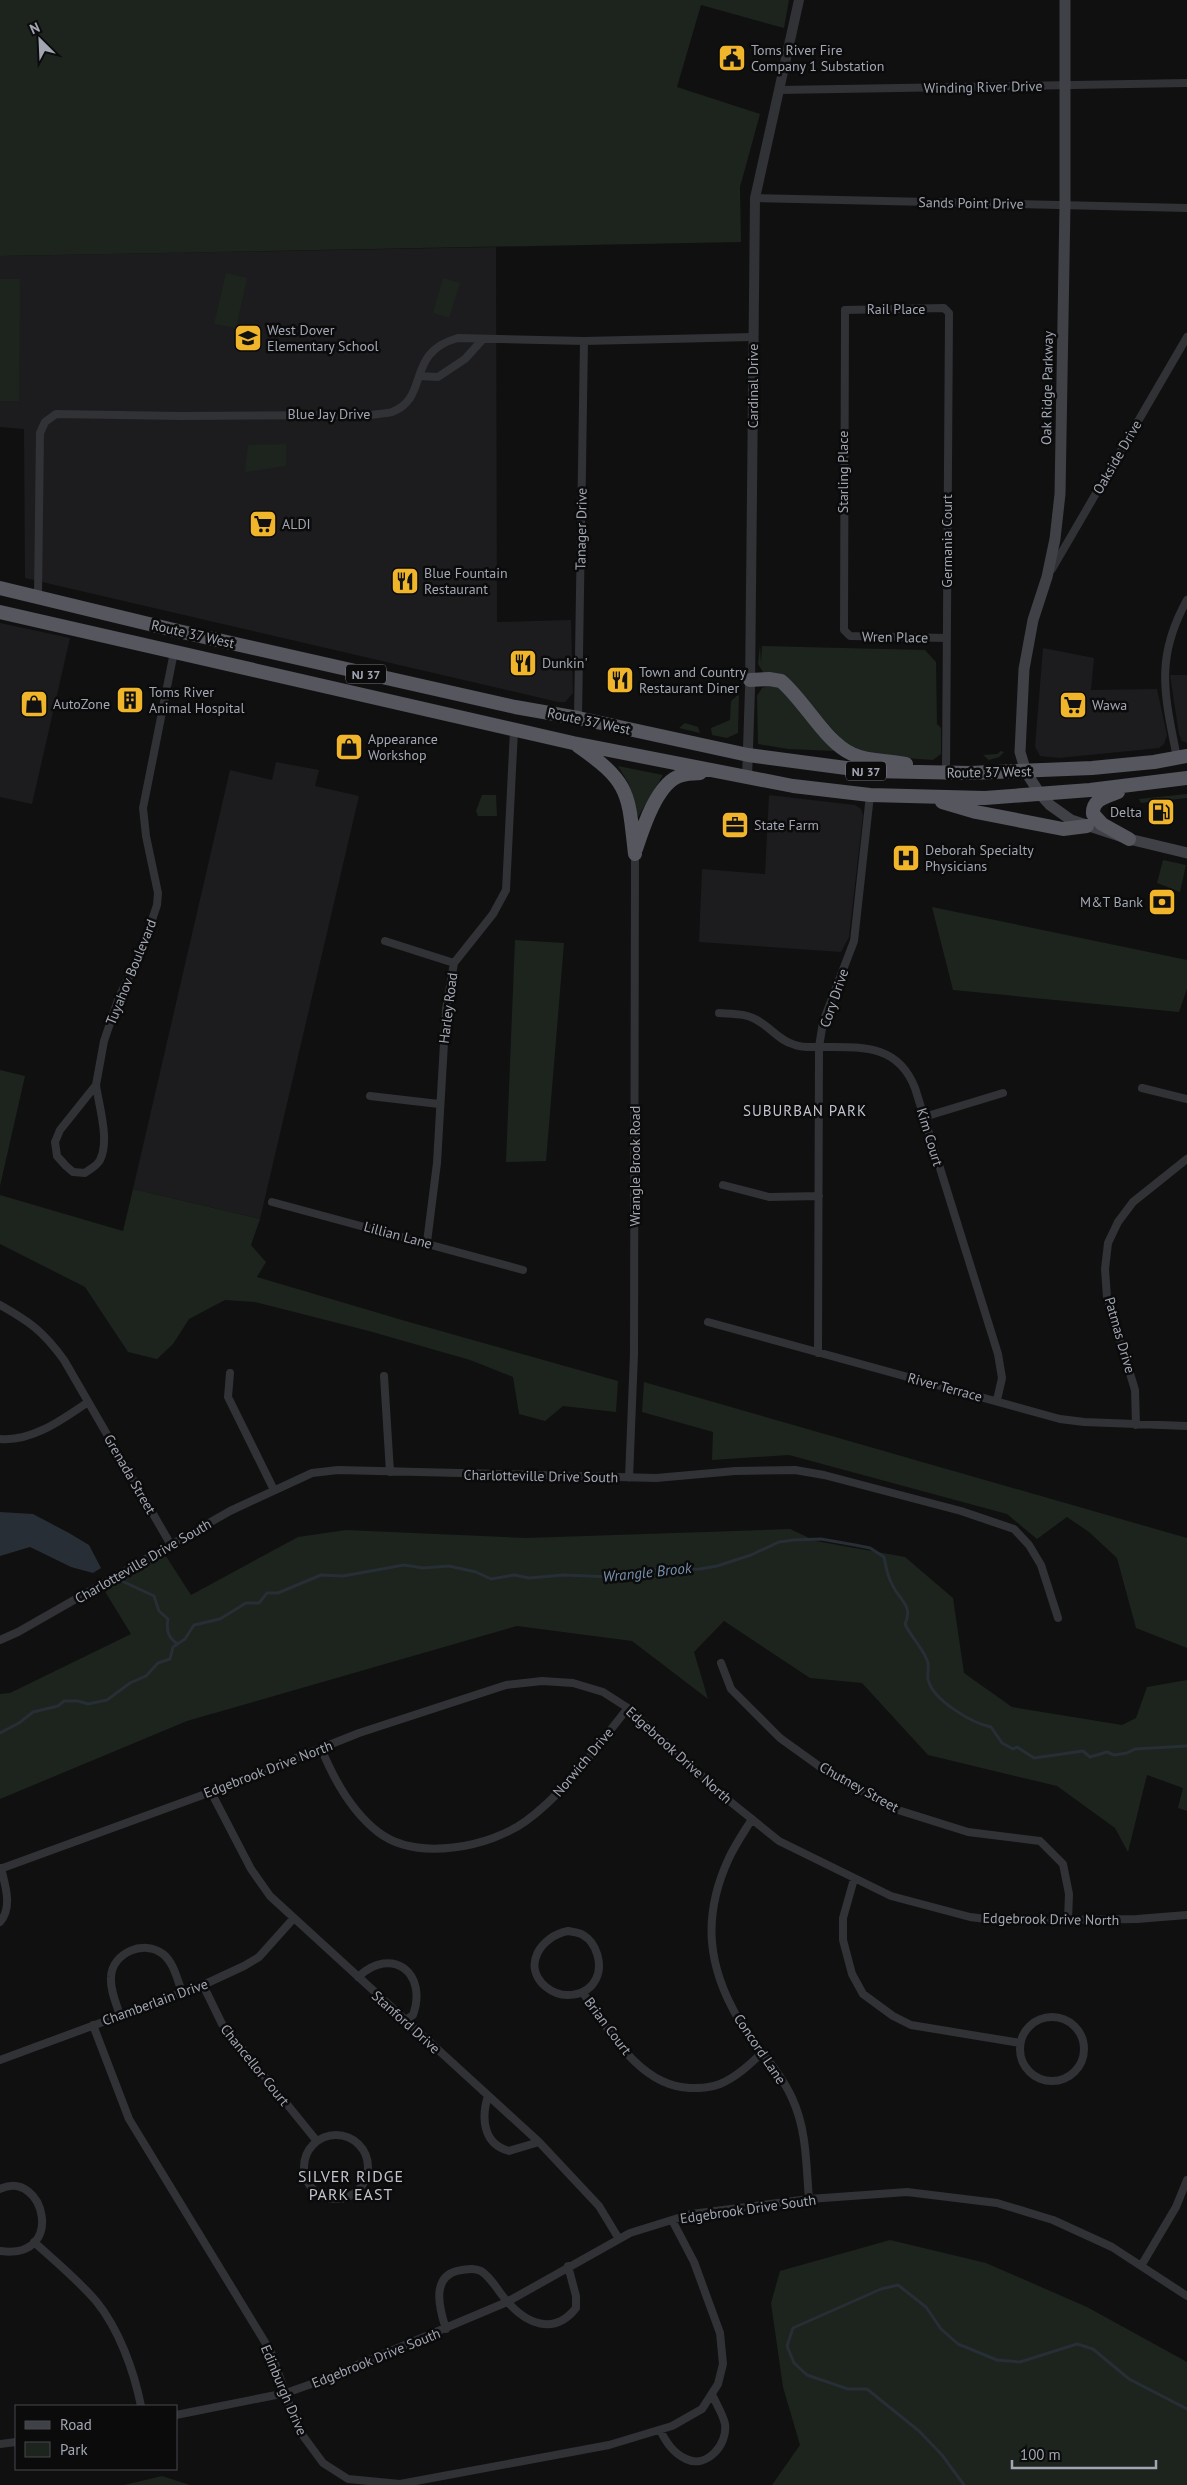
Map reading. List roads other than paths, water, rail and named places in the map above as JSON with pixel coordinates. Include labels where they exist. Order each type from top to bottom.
[{"type":"highway","name":"Route 37 West","points":[[0,588],[515,707],[578,718],[748,755],[869,771],[942,772],[1026,772],[1106,766],[1182,757]]},
{"type":"highway","name":"Route 37 West","points":[[0,612],[573,743],[793,786],[870,795],[985,798],[1132,786],[1187,778]]},
{"type":"highway","points":[[750,680],[769,679],[781,682],[830,736],[851,754],[868,760],[902,763],[942,772]]},
{"type":"highway","points":[[573,743],[602,763],[614,774],[622,787],[630,807],[635,854]]},
{"type":"highway","points":[[635,854],[654,804],[671,780],[680,775],[714,771]]},
{"type":"highway","points":[[1129,839],[1102,824],[1092,814],[1092,807],[1101,799],[1132,786]]},
{"type":"highway","points":[[924,797],[976,812],[1063,829],[1087,826]]},
{"type":"main road","name":"Oak Ridge Parkway","points":[[1065,0],[1065,205],[1060,494],[1055,539],[1047,577],[1033,620],[1024,669],[1020,752],[1026,772],[1040,794],[1050,805],[1071,820],[1129,839],[1187,853]]},
{"type":"street","name":"Cardinal Drive","points":[[746,778],[750,680],[755,198],[799,0]]},
{"type":"street","name":"Winding River Drive","points":[[779,90],[1187,83]]},
{"type":"street","name":"Sands Point Drive","points":[[755,198],[1187,208]]},
{"type":"street","name":"Rail Place","points":[[845,310],[948,310]]},
{"type":"street","name":"Starling Place","points":[[845,310],[843,625],[845,633]]},
{"type":"street","name":"Germania Court","points":[[942,772],[946,638],[948,310]]},
{"type":"street","name":"Blue Jay Drive","points":[[38,597],[40,433],[49,418],[56,414],[181,416],[369,415],[393,412],[408,401],[426,356],[438,345],[458,338],[584,341],[753,337]]},
{"type":"street","name":"Oakside Drive","points":[[1047,577],[1187,337]]},
{"type":"street","points":[[419,376],[438,377],[465,359],[483,339]]},
{"type":"street","name":"Tanager Drive","points":[[578,718],[584,341]]},
{"type":"street","points":[[1182,757],[1163,681],[1170,640],[1178,616],[1187,600]]},
{"type":"street","name":"Wren Place","points":[[845,633],[850,636],[946,638]]},
{"type":"street","name":"Tuyahov Boulevard","points":[[96,1085],[60,1130],[55,1142],[57,1156],[73,1172],[85,1173],[98,1163],[101,1158],[103,1140],[96,1085],[104,1041],[116,1006],[141,953],[157,905],[158,893],[146,836],[143,808],[174,652]]},
{"type":"street","name":"Harley Road","points":[[427,1242],[437,1162],[446,1009],[454,963],[493,914],[506,890],[514,730]]},
{"type":"street","name":"Cory Drive","points":[[818,1353],[819,1047],[823,1022],[854,941],[870,795]]},
{"type":"street","name":"Wrangle Brook Road","points":[[630,1478],[634,1354],[635,854]]},
{"type":"street","points":[[385,942],[454,963]]},
{"type":"street","name":"Kim Court","points":[[719,1013],[747,1015],[755,1018],[790,1044],[867,1048],[880,1051],[890,1056],[903,1067],[911,1078],[998,1354],[1002,1378],[997,1400]]},
{"type":"street","points":[[1142,1088],[1187,1099]]},
{"type":"street","points":[[924,1116],[1003,1093]]},
{"type":"street","points":[[370,1096],[439,1104]]},
{"type":"street","name":"Patmas Drive","points":[[1136,1425],[1135,1390],[1107,1297],[1105,1269],[1108,1243],[1118,1222],[1133,1202],[1187,1159]]},
{"type":"street","points":[[723,1185],[769,1197],[819,1196]]},
{"type":"street","name":"Lillian Lane","points":[[272,1202],[427,1242],[523,1270]]},
{"type":"street","name":"Grenada Street","points":[[0,1305],[31,1322],[48,1338],[88,1402],[171,1545]]},
{"type":"street","name":"River Terrace","points":[[708,1322],[997,1400],[1060,1419],[1136,1425],[1187,1426]]},
{"type":"street","points":[[230,1373],[228,1397],[274,1490]]},
{"type":"street","points":[[384,1376],[390,1472]]},
{"type":"street","points":[[0,1439],[9,1440],[29,1436],[56,1424],[88,1402]]},
{"type":"street","name":"Charlotteville Drive South","points":[[0,1640],[18,1632],[230,1511],[312,1473],[338,1470],[630,1478],[795,1470],[916,1499],[999,1523],[1014,1530],[1029,1545],[1041,1565],[1058,1618]]},
{"type":"street","name":"Chutney Street","points":[[721,1663],[731,1689],[780,1738],[830,1774],[898,1810],[968,1832],[1040,1841],[1063,1864],[1069,1894],[1068,1920]]},
{"type":"street","name":"Edgebrook Drive North","points":[[1,1868],[211,1792],[359,1733],[506,1685],[542,1681],[573,1683],[602,1692],[628,1708],[695,1771],[780,1841],[891,1896],[970,1917],[1002,1921],[1140,1919],[1187,1915]]},
{"type":"street","name":"Norwich Drive","points":[[321,1748],[333,1777],[345,1795],[361,1816],[379,1833],[397,1842],[417,1846],[439,1848],[475,1845],[513,1829],[557,1794],[628,1708]]},
{"type":"street","name":"Stanford Drive","points":[[211,1792],[252,1869],[270,1896],[404,2021],[539,2142],[599,2206],[619,2239]]},
{"type":"street","name":"Concord Lane","points":[[752,1819],[729,1858],[714,1898],[710,1928],[721,1984],[739,2021],[776,2071],[799,2114],[804,2136],[809,2199]]},
{"type":"street","points":[[0,1922],[4,1917],[7,1898],[1,1868]]},
{"type":"street","points":[[854,1879],[843,1918],[843,1940],[852,1974],[863,1994],[892,2016],[911,2025],[1020,2043]]},
{"type":"street","name":"Chamberlain Drive","points":[[0,2060],[93,2024],[203,1985],[259,1957],[293,1919]]},
{"type":"street","name":"Brian Court","points":[[568,1931],[582,1935],[590,1942],[599,1960],[599,1973],[594,1983],[583,1993],[570,1995],[545,1986],[537,1972],[535,1963],[542,1944],[547,1939],[568,1931]]},
{"type":"street","points":[[120,2015],[112,1984],[112,1971],[123,1955],[135,1948],[153,1949],[163,1954],[172,1966],[182,1992]]},
{"type":"street","points":[[358,1977],[368,1968],[382,1962],[403,1967],[413,1979],[418,1995],[413,2015],[404,2021]]},
{"type":"street","name":"Chancellor Court","points":[[203,1985],[213,2011],[222,2024],[316,2140]]},
{"type":"street","name":"Brian Court","points":[[583,1993],[618,2043],[640,2066],[660,2080],[675,2087],[707,2088],[719,2085],[743,2070],[763,2052]]},
{"type":"street","points":[[1059,2017],[1077,2028],[1082,2037],[1084,2057],[1079,2068],[1071,2075],[1061,2080],[1050,2082],[1030,2074],[1023,2065],[1020,2043],[1027,2029],[1039,2019],[1059,2017]]},
{"type":"street","name":"Edinburgh Drive","points":[[93,2024],[130,2119],[271,2352],[298,2429],[323,2463],[348,2479],[400,2484],[609,2445],[672,2426],[702,2409],[718,2384],[723,2364],[720,2333],[694,2262],[672,2220]]},
{"type":"street","points":[[488,2096],[483,2120],[485,2128],[495,2145],[509,2152],[539,2142]]},
{"type":"street","points":[[338,2134],[349,2137],[358,2143],[365,2152],[368,2174],[363,2185],[355,2193],[335,2200],[316,2193],[309,2186],[304,2176],[304,2162],[309,2148],[316,2140],[327,2135],[338,2134]]},
{"type":"street","points":[[1141,2266],[1176,2207],[1187,2180]]},
{"type":"street","points":[[0,2189],[11,2186],[26,2190],[39,2205],[43,2215],[43,2228],[34,2242],[20,2251],[0,2251]]},
{"type":"street","name":"Edgebrook Drive South","points":[[178,2415],[286,2393],[446,2329],[507,2302],[619,2239],[672,2220],[691,2214],[809,2199],[907,2192],[997,2203],[1053,2220],[1112,2247],[1187,2296]]},
{"type":"street","points":[[34,2242],[71,2275],[97,2302],[116,2333],[132,2370],[141,2405]]},
{"type":"street","points":[[446,2329],[440,2313],[438,2292],[441,2283],[452,2273],[472,2269],[478,2270],[485,2274],[507,2302],[524,2317],[538,2323],[550,2325],[561,2322],[576,2308],[576,2296],[568,2266]]},
{"type":"street","points":[[660,2430],[668,2445],[685,2458],[693,2461],[712,2455],[724,2440],[725,2424],[712,2394]]},
{"type":"street","points":[[0,2444],[15,2442]]},
{"type":"waterway","name":"Wrangle Brook","points":[[0,1733],[19,1723],[33,1712],[58,1706],[64,1701],[78,1701],[88,1704],[107,1700],[130,1683],[146,1676],[158,1663],[170,1659],[173,1647],[185,1639],[194,1625],[220,1619],[246,1603],[259,1603],[267,1593],[278,1593],[321,1575],[343,1576],[404,1565],[423,1568],[449,1566],[476,1572],[491,1579],[514,1575],[529,1578],[564,1575],[612,1577],[649,1570],[700,1569],[717,1566],[751,1555],[779,1542],[821,1539],[870,1548],[884,1557],[890,1581],[904,1602],[908,1612],[905,1624],[928,1662],[928,1679],[931,1687],[937,1695],[964,1716],[991,1727],[1002,1743],[1013,1749],[1017,1747],[1034,1758],[1083,1751],[1090,1757],[1107,1752],[1114,1755],[1127,1753],[1135,1749],[1187,1746]]},
{"type":"waterway","points":[[122,1581],[154,1596],[159,1611],[168,1619],[167,1627],[170,1636],[177,1644]]},
{"type":"waterway","points":[[964,2485],[942,2455],[919,2431],[867,2389],[848,2389],[807,2375],[794,2363],[787,2346],[793,2328],[881,2289],[898,2285],[926,2307],[941,2329],[958,2344],[997,2360],[1020,2362],[1077,2344],[1093,2349],[1129,2379],[1187,2409]]},
{"type":"place","name":"Toms River Fire Company 1 Substation","points":[[732,58]]},
{"type":"place","name":"West Dover Elementary School","points":[[248,338]]},
{"type":"place","name":"ALDI","points":[[263,524]]},
{"type":"place","name":"Blue Fountain Restaurant","points":[[405,581]]},
{"type":"place","name":"Dunkin'","points":[[523,663]]},
{"type":"place","name":"Town and Country Restaurant Diner","points":[[620,680]]},
{"type":"place","name":"Toms River Animal Hospital","points":[[130,700]]},
{"type":"place","name":"AutoZone","points":[[34,704]]},
{"type":"place","name":"Wawa","points":[[1073,705]]},
{"type":"place","name":"Appearance Workshop","points":[[349,747]]},
{"type":"place","name":"Delta","points":[[1161,812]]},
{"type":"place","name":"State Farm","points":[[735,825]]},
{"type":"place","name":"Deborah Specialty Physicians","points":[[906,858]]},
{"type":"place","name":"M&T Bank","points":[[1162,902]]},
{"type":"district","name":"SUBURBAN PARK","points":[[805,1110]]},
{"type":"district","name":"SILVER RIDGE PARK EAST","points":[[351,2185]]}]
